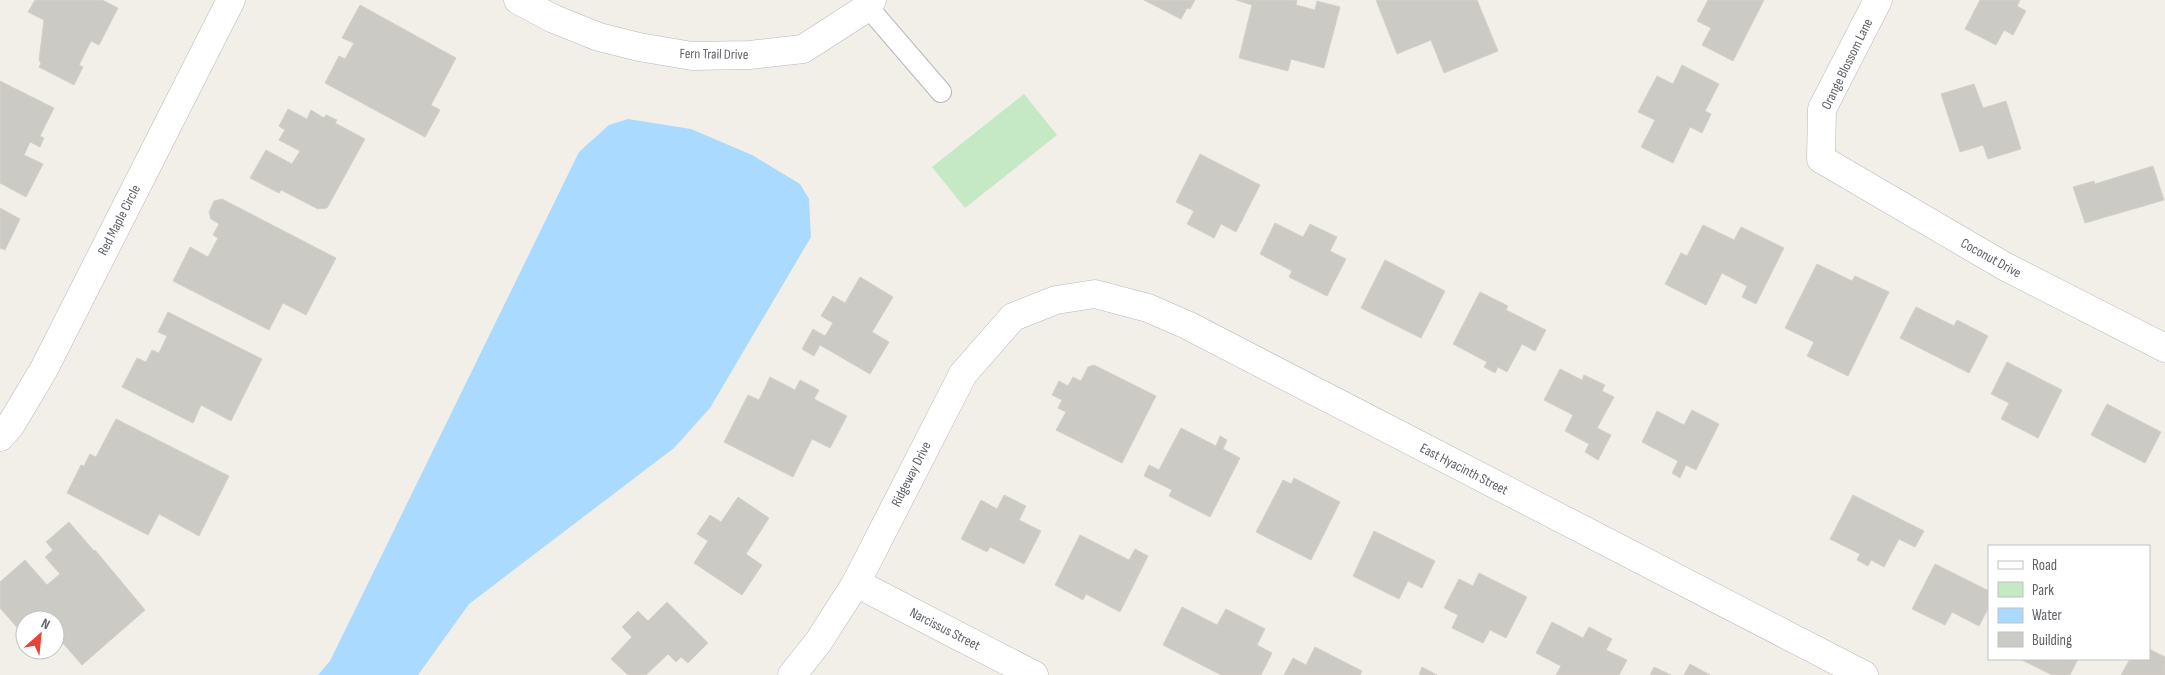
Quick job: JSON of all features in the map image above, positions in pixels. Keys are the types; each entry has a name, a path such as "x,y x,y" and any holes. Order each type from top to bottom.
{"street":[{"name":"Red Maple Circle","path":"0,437 10,426 44,369 231,0"},
{"name":"Fern Trail Drive","path":"518,0 554,19 599,37 639,48 692,56 749,55 803,49 870,4"},
{"name":"Orange Blossom Lane","path":"1821,159 1822,109 1878,0"},
{"name":"Coconut Drive","path":"1821,159 2006,267 2165,348"},
{"name":"East Hyacinth Street","path":"1056,300 1095,294 1148,308 1187,325 1864,675"},
{"name":"Ridgeway Drive","path":"792,675 819,640 856,583 963,374 1013,317 1056,300"},
{"name":"Narcissus Street","path":"856,583 1034,675"}],"lane":[{"path":"870,4 941,92"}],"green space":[{"path":"1024,94 1057,135 965,208 932,167"}],"water":[{"path":"628,119 691,129 752,155 800,184 809,199 811,237 710,408 674,448 469,604 418,675 318,675 330,661 579,152 609,125"}],"building":[{"path":"35,0 102,0 118,8 99,45 91,41 79,65 83,67 74,85 39,67 41,63 39,60 44,20 28,12"},
{"path":"1144,0 1195,0 1190,9 1187,8 1181,19"},
{"path":"1236,0 1297,0 1296,5 1315,10 1317,1 1340,7 1324,68 1291,59 1288,71 1239,58 1252,5"},
{"path":"1376,0 1477,0 1498,51 1444,73 1431,40 1397,54"},
{"path":"1708,0 1764,0 1733,61 1702,45 1711,28 1697,21"},
{"path":"1980,0 2020,0 2017,6 2026,11 2013,35 2004,30 1996,45 1965,29"},
{"path":"360,5 456,58 431,105 440,110 425,137 325,83 339,56 345,59 354,43 342,38"},
{"path":"1682,65 1719,84 1705,111 1711,114 1702,133 1690,127 1673,163 1641,147 1655,120 1638,112 1657,76 1673,84"},
{"path":"0,81 54,108 40,136 44,138 40,147 30,142 24,155 43,164 26,197 0,183"},
{"path":"1974,84 1983,108 2006,101 2021,149 1988,159 1983,145 1960,152 1941,94"},
{"path":"288,109 307,119 311,110 324,118 326,115 337,120 335,123 365,139 327,208 318,209 281,190 279,193 250,178 266,150 292,164 300,151 279,140 285,130 279,126"},
{"path":"1200,154 1260,185 1236,232 1221,224 1214,238 1187,224 1194,211 1176,202"},
{"path":"2153,166 2164,200 2085,223 2073,187 2094,181 2095,184"},
{"path":"222,199 336,258 306,315 283,303 269,330 173,281 190,247 208,257 218,238 213,235 219,224 211,219 209,212 214,201"},
{"path":"0,208 20,219 5,250 0,248"},
{"path":"1275,223 1303,237 1310,224 1337,237 1330,251 1346,259 1327,296 1289,277 1292,271 1260,254"},
{"path":"1703,225 1734,240 1741,227 1784,248 1756,304 1742,297 1747,286 1722,273 1706,305 1665,284 1681,253 1687,256"},
{"path":"1385,260 1445,291 1421,338 1361,308"},
{"path":"1817,264 1852,281 1855,276 1889,292 1848,376 1807,356 1814,342 1785,328"},
{"path":"860,277 893,297 872,332 889,342 870,374 820,345 814,356 802,349 813,329 825,336 833,323 821,316 833,296 845,303"},
{"path":"1480,292 1508,306 1506,310 1546,330 1535,351 1522,344 1507,372 1498,367 1495,373 1484,367 1487,362 1453,344"},
{"path":"1916,307 1954,326 1957,320 1988,336 1969,373 1900,338"},
{"path":"168,312 262,359 231,421 201,405 193,423 122,387 137,358 146,362 152,350 159,353 167,336 158,332"},
{"path":"2007,362 2062,390 2038,438 2001,419 2009,403 1991,394"},
{"path":"1094,365 1156,396 1122,463 1056,430 1066,412 1058,408 1062,400 1052,395 1059,381 1068,386 1073,377 1081,381 1088,367"},
{"path":"1560,369 1582,380 1584,375 1605,385 1602,391 1614,397 1597,428 1611,435 1598,460 1585,452 1589,444 1565,431 1573,415 1544,400"},
{"path":"770,377 795,390 800,380 819,390 814,399 847,416 830,448 812,439 793,477 724,442 748,395 759,400"},
{"path":"2107,404 2161,432 2145,463 2091,435"},
{"path":"1692,410 1719,424 1696,470 1686,465 1680,478 1672,473 1678,461 1642,442 1657,411 1684,425"},
{"path":"116,419 229,476 199,536 159,514 148,535 67,493 81,465 84,466 90,454 96,457"},
{"path":"1181,428 1216,446 1220,436 1227,440 1223,449 1240,458 1210,517 1169,496 1172,490 1144,476 1149,465 1159,470"},
{"path":"1294,478 1340,502 1311,560 1256,532 1283,480 1291,484"},
{"path":"1004,495 1026,506 1019,520 1041,531 1024,564 990,547 987,552 961,539 981,500 997,509"},
{"path":"1853,495 1924,531 1915,547 1899,539 1884,567 1871,560 1868,566 1857,560 1860,554 1830,539"},
{"path":"738,497 769,518 746,554 762,565 742,595 694,563 708,541 697,534 710,515 721,522"},
{"path":"69,522 145,610 82,665 65,645 65,610 15,610 15,625 0,608 0,582 25,560 47,585 60,574 45,557 53,550 46,542"},
{"path":"1374,531 1435,561 1422,588 1408,581 1399,599 1353,576"},
{"path":"1080,535 1129,560 1135,549 1148,556 1120,612 1086,594 1083,600 1055,585"},
{"path":"1935,564 1988,590 1988,609 1979,626 1952,612 1945,625 1912,609"},
{"path":"1479,573 1527,597 1506,638 1490,630 1483,643 1452,628 1458,615 1444,608 1459,579 1473,586"},
{"path":"667,602 708,643 688,663 681,657 676,662 668,654 646,675 628,675 611,659 632,637 622,627 638,611 648,621"},
{"path":"1182,607 1217,625 1226,609 1265,629 1257,645 1272,653 1261,675 1221,675 1163,645"},
{"path":"1552,622 1583,638 1589,627 1612,639 1606,650 1627,660 1619,675 1556,675 1561,666 1536,653"},
{"path":"1315,647 1362,671 1360,675 1284,675 1293,658 1306,665"},
{"path":"2150,650 2165,657 2165,675 2121,675 2129,660 2150,660"},
{"path":"2022,660 2078,660 2070,675 2052,675"},
{"path":"1690,664 1710,675 1684,675"},
{"path":"1422,667 1437,675 1419,675"},
{"path":"1654,667 1671,675 1650,675"}]}
